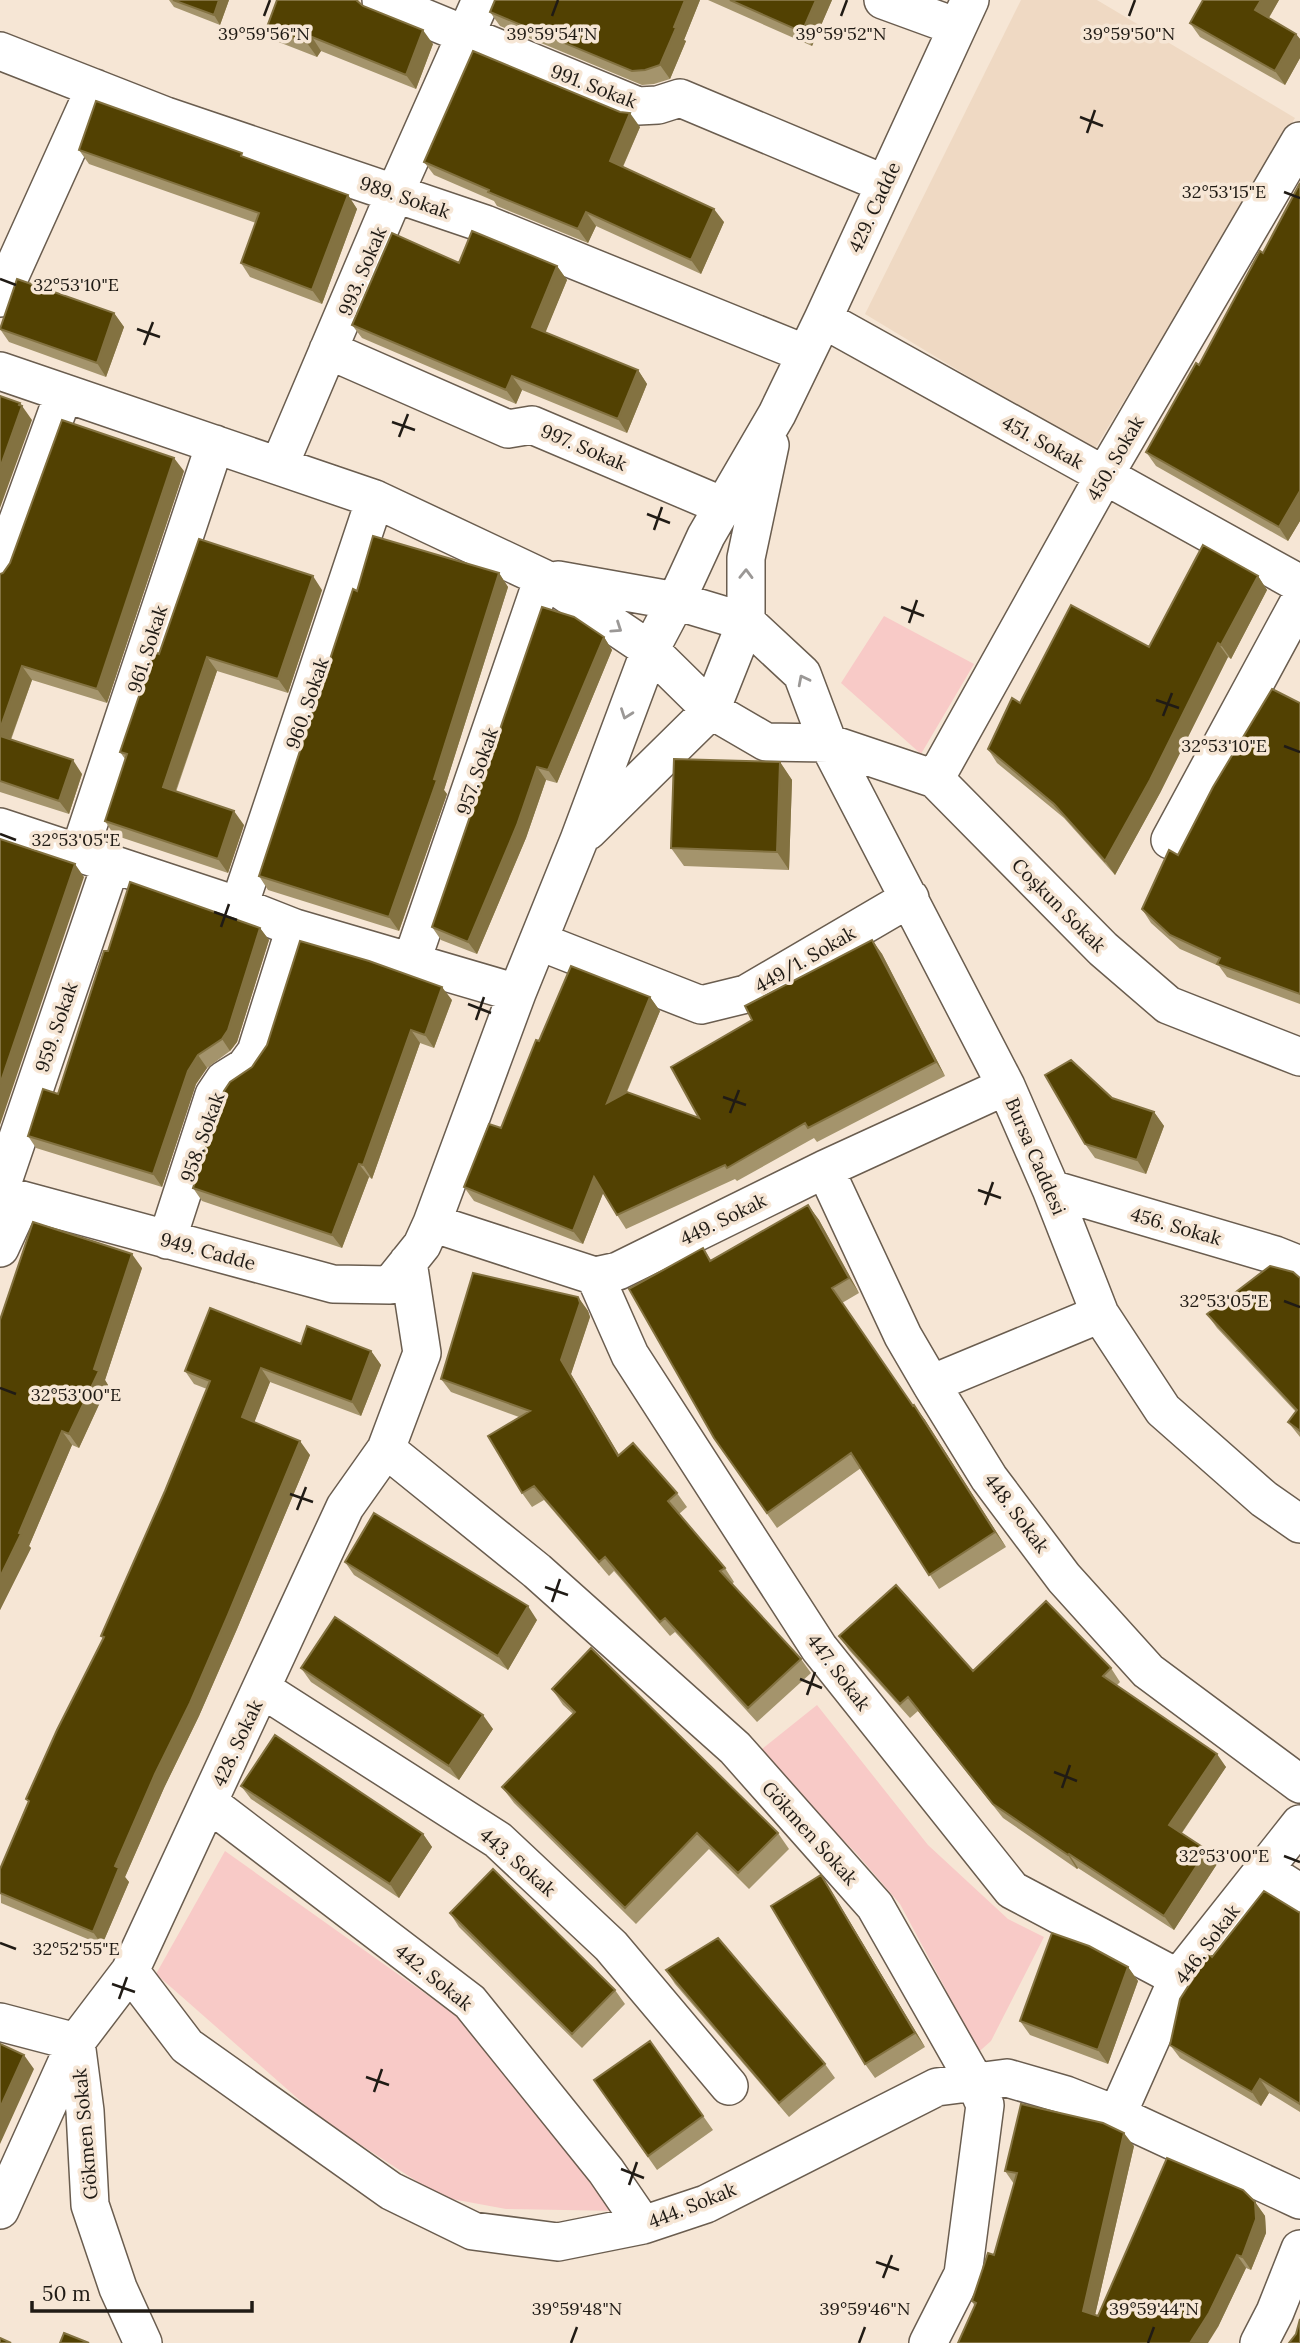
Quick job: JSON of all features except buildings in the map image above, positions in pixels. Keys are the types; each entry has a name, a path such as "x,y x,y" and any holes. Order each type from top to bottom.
{"street":[{"name":"991. Sokak","path":"381,0 638,106 658,105 680,98 885,184"},
{"name":"993. Sokak","path":"279,466 395,193 481,0"},
{"path":"883,0 963,13"},
{"name":"429. Cadde","path":"777,414 963,13"},
{"name":"989. Sokak","path":"0,51 166,116 485,224 806,354"},
{"path":"0,298 95,88"},
{"name":"450. Sokak","path":"935,779 1104,476 1300,141"},
{"name":"451. Sokak","path":"823,319 1300,584"},
{"name":"997. Sokak","path":"328,350 508,429 532,425 723,506"},
{"path":"0,371 375,499 543,578 676,601 746,622"},
{"path":"0,570 65,393"},
{"path":"408,1262 422,1245 432,1223 517,993 579,840 650,650 706,536 777,414"},
{"path":"579,840 711,710 746,622 746,558 777,414"},
{"name":"961. Sokak","path":"95,859 215,444"},
{"name":"960. Sokak","path":"239,906 375,499"},
{"name":"Coşkun Sokak","path":"543,578 650,650 711,710 766,742 828,743 935,779 1102,949 1168,1005 1300,1056"},
{"name":"957. Sokak","path":"411,963 543,578"},
{"path":"1170,839 1300,600"},
{"name":"Bursa Caddesi","path":"746,622 802,674 828,743 1006,1086 1051,1189 1100,1314 1163,1410 1264,1499 1300,1524"},
{"path":"0,827 239,906 295,928 517,993"},
{"name":"959. Sokak","path":"0,1248 7,1196 95,859"},
{"name":"449/1. Sokak","path":"538,941 701,1005 746,994 910,898"},
{"name":"958. Sokak","path":"167,1240 214,1094 225,1080 245,1067 256,1052 295,928"},
{"name":"449. Sokak","path":"595,1276 618,1271 825,1169 1006,1086"},
{"name":"448. Sokak","path":"825,1169 903,1336 931,1384 989,1478 1064,1577 1148,1671 1300,1784"},
{"name":"456. Sokak","path":"1051,1189 1275,1255 1300,1265"},
{"name":"949. Cadde","path":"7,1196 333,1284 390,1284 408,1262"},
{"path":"432,1223 595,1276"},
{"name":"428. Sokak","path":"0,2210 76,2042 130,1971 345,1507 386,1449 422,1353 408,1262"},
{"name":"447. Sokak","path":"595,1276 630,1355 818,1648 1012,1890 1178,1978"},
{"path":"931,1384 1100,1314"},
{"name":"Gökmen Sokak","path":"386,1449 537,1571 735,1748 875,1906 975,2082 985,2105 963,2274 928,2343"},
{"name":"443. Sokak","path":"262,1689 498,1840 611,1946 729,2086"},
{"name":"442. Sokak","path":"209,1803 470,2002 606,2171 643,2225"},
{"name":"446. Sokak","path":"1116,2115 1178,1978 1300,1824"},
{"path":"1264,1870 1300,1893"},
{"name":"444. Sokak","path":"130,1971 187,2046 391,2191 473,2231 558,2242 643,2225 706,2204 937,2087 1007,2078 1066,2095 1116,2115 1300,2200"},
{"path":"0,2022 76,2042"},
{"name":"Gökmen Sokak","path":"76,2042 85,2111 90,2204 118,2288 143,2343"},
{"path":"1259,2343 1275,2312 1300,2249"}],"shaded area":[{"path":"1021,0 1097,0 1295,118 1093,452 865,314"},
{"path":"884,616 974,664 921,754 841,683"},
{"path":"817,1705 928,1845 1008,1919 1044,1937 991,2041 973,2057 945,1988 900,1904 856,1853 757,1753"},
{"path":"225,1851 475,2029 620,2211 506,2209 441,2197 321,2119 156,1974"}]}
